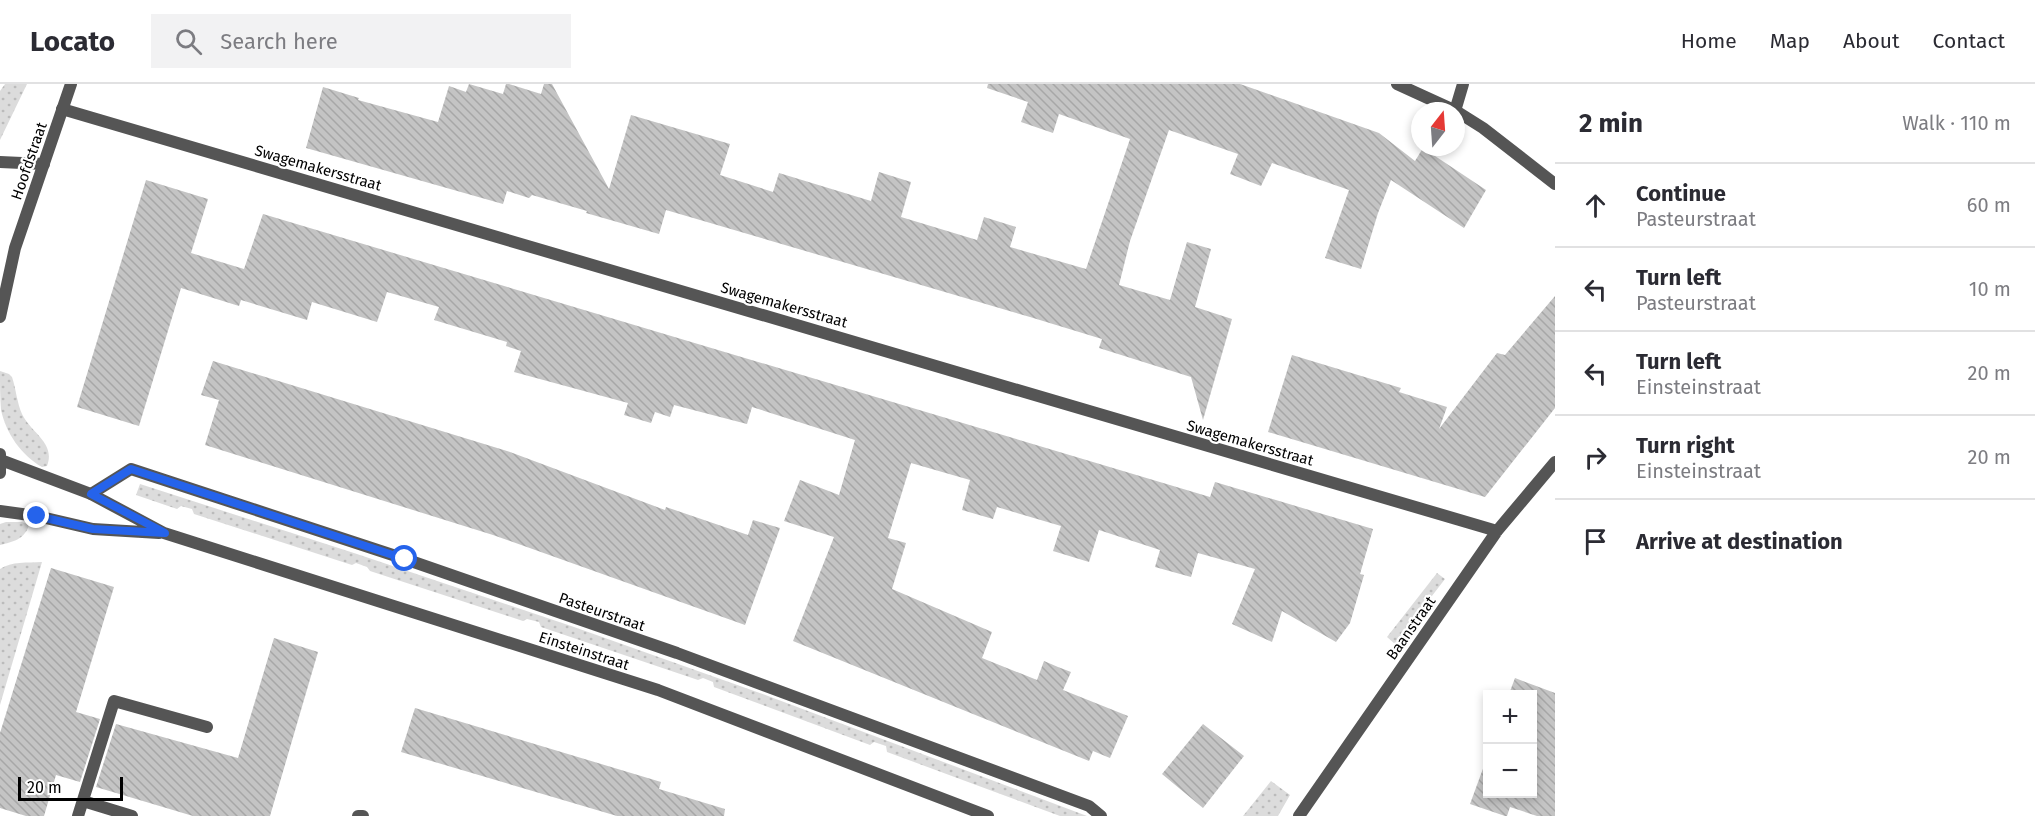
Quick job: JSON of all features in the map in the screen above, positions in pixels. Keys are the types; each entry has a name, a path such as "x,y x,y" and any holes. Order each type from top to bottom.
{"street":[{"name":"Hoofdstraat","path":"0,317 15,248 71,84"},
{"path":"1397,84 1436,102"},
{"path":"1458,102 1463,84"},
{"name":"Swagemakersstraat","path":"62,109 1497,531"},
{"path":"1465,117 1555,184"},
{"path":"0,162 44,164"},
{"name":"Hoofdstraat","path":"0,275 15,248"},
{"path":"0,473 1,457"},
{"name":"Einsteinstraat","path":"1,457 91,494 165,533 658,690 988,816"},
{"name":"Baanstraat","path":"1299,816 1497,531 1555,462"},
{"name":"Pasteurstraat","path":"91,494 131,469 405,559 676,653 1089,806 1101,816"},
{"name":"Einsteinstraat","path":"0,511 37,516 93,529 165,533"},
{"path":"78,816 114,701 207,727"},
{"path":"82,801 132,816"},
{"path":"358,816 363,816"}],"shaded area":[{"path":"5,84 27,84 0,140 0,91"},
{"path":"0,371 12,377 22,414 48,451 47,466 42,467 21,450 3,419"},
{"path":"140,484 574,627 768,696 1087,816 1060,816 887,752 886,746 874,742 870,745 714,687 713,682 703,678 698,680 541,627 539,622 527,619 523,621 370,571 367,567 356,563 352,565 194,514 192,509 181,506 177,509 136,495"},
{"path":"22,522 29,525 21,537 0,545 0,524"},
{"path":"42,562 0,705 0,569 15,564"},
{"path":"1437,573 1445,579 1395,644 1387,637"},
{"path":"1271,781 1290,795 1278,816 1243,816"}],"building":[{"path":"469,84 503,94 506,84 509,84 541,94 544,84 552,84 609,189 631,115 730,144 720,175 773,192 779,173 871,201 879,172 911,182 901,217 977,240 984,217 1016,227 1010,247 1086,269 1130,139 1059,114 1053,133 1021,122 1028,102 987,88 988,84 1240,84 1379,133 1415,161 1418,156 1435,156 1486,190 1464,228 1391,180 1361,269 1325,258 1349,190 1272,163 1261,186 1230,174 1238,154 1169,130 1130,241 1119,285 1170,300 1187,242 1211,249 1195,307 1232,319 1203,420 1191,377 1099,348 1102,339 1030,317 666,210 659,234 532,195 529,198 507,191 503,204 306,148 323,87 359,98 358,100 438,122 449,86 466,92"},
{"path":"146,180 208,199 191,253 244,269 263,214 1210,497 1215,482 1373,529 1360,574 1364,575 1350,623 1336,642 1282,611 1272,642 1232,624 1255,569 1198,553 1191,577 1155,567 1160,550 1099,530 1089,562 1053,551 1061,526 997,507 993,519 962,510 970,480 911,463 888,538 906,543 892,589 992,632 982,658 1037,680 1044,661 1071,672 1063,690 1128,716 1110,758 1093,751 1089,761 793,641 834,537 784,521 800,480 839,495 855,440 752,407 747,424 674,405 670,417 655,412 651,423 624,415 628,403 514,372 521,351 506,346 507,342 434,320 439,307 387,292 377,322 312,302 307,320 241,300 239,306 181,288 139,426 77,407"},
{"path":"1555,296 1555,408 1485,497 1268,432 1292,355 1401,388 1399,392 1447,407 1439,429 1497,353 1505,355"},
{"path":"213,361 507,451 665,510 666,507 748,535 753,520 780,528 745,625 493,535 205,445 219,400 201,395"},
{"path":"51,568 114,587 76,712 100,719 80,782 56,775 44,816 26,816 0,808 0,733"},
{"path":"274,638 318,652 270,816 193,816 96,787 116,724 238,758"},
{"path":"1515,678 1555,693 1555,816 1537,816 1510,807 1505,816 1470,804 1483,769 1483,798 1537,798 1537,690 1510,690"},
{"path":"415,708 661,782 659,789 725,809 724,816 617,816 401,752"},
{"path":"1203,724 1244,756 1203,808 1162,774"}],"route":[{"path":"37,516 93,529 165,533 91,494 131,469 405,559"}]}
